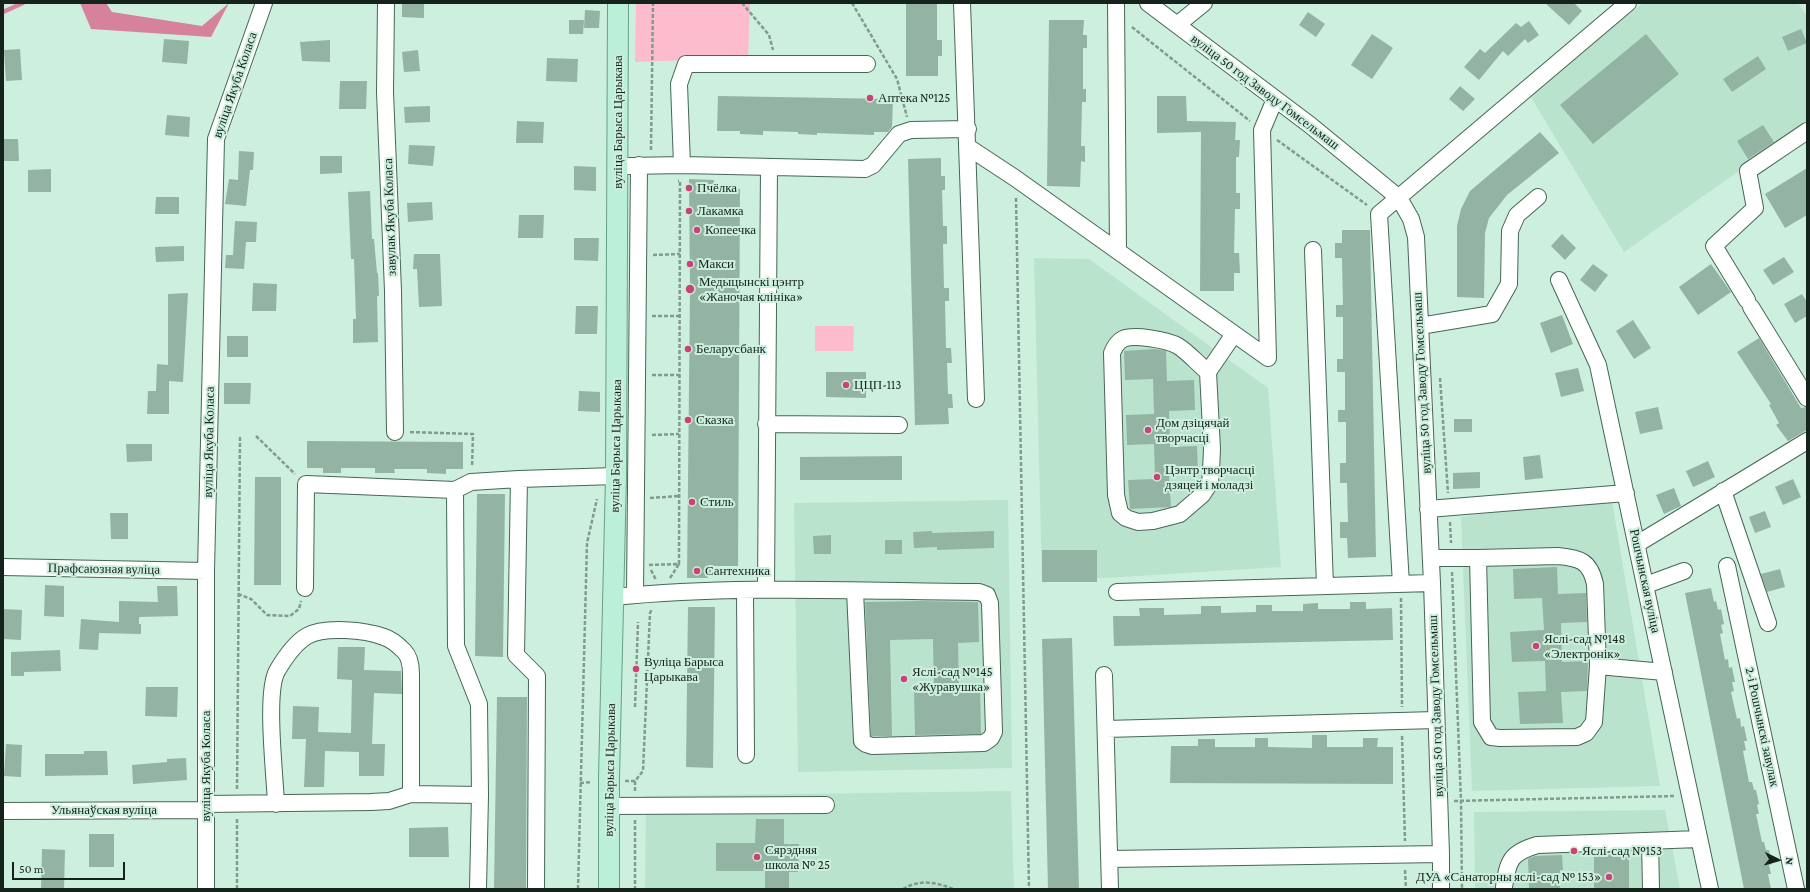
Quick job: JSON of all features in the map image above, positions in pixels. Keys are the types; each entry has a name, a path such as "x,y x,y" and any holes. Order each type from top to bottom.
{"main road":[{"name":"вуліца Барыса Царыкава","path":"609,889 609,806 614,597 609,476 618,166 618,3"}],"street":[{"name":"вуліца Якуба Коласа","path":"206,889 206,571 216,139 264,3"},
{"name":"завулак Якуба Коласа","path":"386,3 385,92 393,291 395,432"},
{"path":"962,3 968,129 976,399"},
{"name":"вуліца 50 год Заводу Гомсельмаш","path":"1148,3 1310,125 1399,198 1411,219 1416,237 1431,558 1441,889"},
{"path":"1177,25 1204,3"},
{"path":"1401,584 1379,214 1628,3"},
{"path":"1116,9 1118,251"},
{"path":"682,165 679,84 686,64 867,64"},
{"path":"968,147 1015,178 1268,358 1262,130 1275,99"},
{"path":"618,166 682,165 865,169 873,165 899,134 911,130 968,129"},
{"path":"1807,131 1748,171 1755,208 1714,246 1807,398"},
{"path":"635,595 645,165"},
{"path":"766,589 769,167"},
{"path":"1420,326 1492,314 1509,284 1510,231 1517,215 1538,197"},
{"path":"1313,250 1325,586"},
{"name":"Рошчынская вуліца","path":"1559,280 1598,365 1710,889"},
{"path":"1208,372 1178,346 1168,342 1134,337 1123,339 1115,346 1112,353 1116,495 1120,513 1126,518 1138,522 1153,521 1180,514 1202,495 1210,484 1212,449 1208,372 1234,334"},
{"path":"766,424 899,425"},
{"path":"1637,544 1723,490 1807,441"},
{"path":"305,588 306,484 455,490 471,482 609,476"},
{"path":"519,479 516,655 537,676 536,889"},
{"path":"455,490 456,646 479,704 480,795 478,889"},
{"path":"1723,490 1768,623"},
{"path":"1428,509 1449,506 1626,493"},
{"path":"1431,558 1558,556 1579,560 1586,564 1592,572 1595,584 1598,666 1596,712 1594,722 1586,733 1578,737 1491,737 1482,722 1478,558"},
{"name":"2-і Рошчынскі завулак","path":"1727,566 1796,889"},
{"name":"Прафсаюзная вуліца","path":"3,567 206,571"},
{"path":"1646,585 1684,571"},
{"path":"1116,592 1432,583"},
{"path":"614,597 661,592 766,589 979,592 987,595 990,603 994,724 994,732 991,738 984,743 872,746 862,741 855,591"},
{"path":"745,590 746,755"},
{"path":"276,804 271,704 272,685 277,672 297,644 307,636 340,630 372,632 386,638 405,652 410,660 412,674 411,794"},
{"path":"1598,666 1664,672"},
{"path":"1104,675 1110,889"},
{"path":"1106,729 1436,720"},
{"name":"Ульянаўская вуліца","path":"3,811 206,807 237,804 389,800 411,794 480,795"},
{"path":"609,806 826,806"},
{"path":"1504,887 1507,870 1512,859 1521,850 1537,845 1699,839"},
{"path":"1650,841 1651,889"},
{"path":"1109,859 1441,854"}],"path":[{"path":"645,165 653,3"},
{"path":"742,3 770,35 776,65"},
{"path":"852,3 897,79 911,130"},
{"path":"1116,9 1262,130 1379,214"},
{"path":"1015,178 1029,889"},
{"path":"649,565 679,564 680,181 673,181"},
{"path":"651,262 651,255 680,254"},
{"path":"650,323 651,316 680,316"},
{"path":"650,368 650,382"},
{"path":"1439,372 1449,506 1461,801 1462,889"},
{"path":"650,375 680,375"},
{"path":"395,432 474,434 471,482"},
{"path":"650,435 679,434"},
{"path":"236,889 240,436"},
{"path":"256,436 306,484"},
{"path":"578,889 587,543 609,476"},
{"path":"650,490 650,505"},
{"path":"650,498 679,496"},
{"path":"635,889 635,781 643,771 650,613 661,592 649,565 649,558"},
{"path":"238,594 251,599 267,615 290,616 299,609 305,588"},
{"path":"635,707 638,622"},
{"path":"1439,802 1691,795"},
{"path":"903,889 917,883 929,882 942,884 953,889"}],"shaded area":[{"path":"80,3 106,3 112,12 202,26 229,3 211,37 91,29"},
{"path":"636,3 750,3 748,58 635,62"},
{"path":"1643,3 1798,3 1807,16 1807,123 1624,252 1529,94"},
{"name":"Цэнтр творчасці дзяцей і моладзі","path":"1034,258 1089,259 1268,388 1281,567 1042,582"},
{"path":"815,326 854,326 853,351 815,351"},
{"path":"1611,495 1660,786 1472,791 1461,517"},
{"name":"Яслі-сад №145 «Журавушка»","path":"1008,500 1012,768 798,772 794,503"},
{"path":"1011,791 1014,889 645,889 646,796"},
{"name":"Яслі-сад №153","path":"1665,810 1680,889 1475,889 1474,812"}],"building":[{"path":"402,3 424,3 424,18 402,17"},
{"path":"906,3 937,3 937,40 942,40 942,56 938,56 938,76 906,76"},
{"path":"1545,3 1574,3 1582,11 1569,25"},
{"path":"585,10 600,11 599,28 584,28"},
{"path":"1308,12 1325,24 1316,37 1299,25"},
{"path":"569,20 584,20 583,34 569,34"},
{"path":"1049,20 1084,20 1083,35 1087,35 1087,48 1083,48 1083,89 1086,89 1086,102 1082,102 1081,146 1085,146 1085,162 1081,161 1080,187 1047,186"},
{"path":"1529,21 1539,35 1528,43 1525,39 1508,56 1503,51 1479,80 1464,67 1480,49 1485,53 1516,23 1521,27"},
{"path":"1801,29 1807,43 1788,51 1782,37"},
{"path":"1372,34 1393,48 1372,79 1351,65"},
{"path":"1646,34 1679,74 1593,144 1560,105"},
{"path":"164,39 189,41 187,64 162,62"},
{"path":"330,40 330,62 302,61 300,42"},
{"path":"20,49 22,80 6,81 4,50"},
{"path":"418,50 420,71 404,72 402,52"},
{"path":"1758,56 1766,69 1732,92 1723,79"},
{"path":"547,58 578,59 577,82 546,81"},
{"path":"340,81 367,81 366,109 339,109"},
{"path":"1460,86 1475,99 1463,111 1449,99"},
{"path":"718,96 893,99 892,127 888,132 874,132 874,135 817,133 817,135 798,134 798,132 763,131 763,135 740,134 740,131 717,131"},
{"path":"1157,96 1186,96 1187,121 1236,122 1235,140 1240,140 1239,157 1236,157 1236,193 1240,193 1240,209 1235,209 1234,253 1239,253 1240,273 1234,273 1234,291 1200,291 1201,132 1157,133"},
{"path":"430,106 430,122 405,123 404,107"},
{"path":"167,115 190,117 189,137 165,135"},
{"path":"517,121 544,122 543,143 516,143"},
{"path":"1763,125 1774,142 1748,159 1737,141"},
{"path":"1540,132 1559,153 1507,195 1489,218 1485,233 1484,298 1457,297 1457,226 1461,209 1470,191"},
{"path":"3,139 18,139 19,161 3,161"},
{"path":"409,145 435,146 433,166 408,164"},
{"path":"239,151 254,152 253,170 250,170 246,206 225,204 229,179 238,180"},
{"path":"320,156 342,156 342,173 320,174"},
{"path":"941,158 941,176 945,176 945,190 942,190 943,226 947,226 947,244 943,244 944,288 949,288 949,301 945,301 946,348 951,348 952,363 947,363 948,394 952,394 953,408 948,408 949,424 915,425 908,159"},
{"path":"574,166 596,167 596,191 574,190"},
{"path":"1807,168 1807,215 1785,228 1765,194"},
{"path":"51,169 51,192 28,192 28,170"},
{"path":"689,179 714,180 714,189 740,189 738,566 711,566 711,574 708,574 708,578 687,578 690,289"},
{"path":"370,191 372,239 374,239 378,273 378,342 353,343 353,319 356,319 354,259 351,259 348,192"},
{"path":"156,197 179,197 179,214 155,214"},
{"path":"432,202 433,220 408,222 407,203"},
{"path":"519,215 544,215 543,238 518,238"},
{"path":"235,221 257,222 256,242 246,242 244,269 225,268 226,255 233,255"},
{"path":"1342,230 1370,230 1376,557 1348,558 1347,538 1340,538 1340,522 1348,522 1347,483 1340,483 1340,463 1346,463 1346,422 1338,422 1338,410 1345,410 1345,372 1337,372 1337,359 1343,359 1343,317 1336,317 1336,305 1343,305 1342,258 1335,258 1335,243 1342,243"},
{"path":"1562,234 1576,248 1565,260 1551,246"},
{"path":"574,238 599,238 598,261 574,260"},
{"path":"184,246 184,261 156,262 155,247"},
{"path":"414,254 440,254 442,306 419,307 417,269 413,269"},
{"path":"1784,257 1794,272 1773,285 1763,270"},
{"path":"1593,264 1608,275 1595,292 1580,280"},
{"path":"1711,264 1731,292 1698,315 1679,287"},
{"path":"253,283 277,284 276,311 252,311"},
{"path":"188,293 183,382 169,381 169,414 147,414 148,391 156,391 157,364 168,365 168,294"},
{"path":"1802,294 1807,302 1807,316 1795,323 1784,304"},
{"path":"576,306 598,306 597,334 575,334"},
{"path":"1562,315 1573,344 1551,353 1540,323"},
{"path":"1633,320 1651,348 1634,359 1616,331"},
{"path":"227,336 248,336 248,357 227,357"},
{"path":"1759,338 1801,408 1807,407 1807,430 1788,441 1776,425 1779,423 1769,405 1771,404 1737,352"},
{"name":"Дом дзіцячай творчасці","path":"1155,349 1166,351 1167,381 1194,380 1195,410 1169,411 1170,447 1197,446 1198,474 1169,475 1171,507 1130,509 1128,480 1155,479 1154,444 1127,445 1126,415 1154,414 1153,379 1125,380 1124,351"},
{"path":"1578,368 1584,391 1561,397 1555,373"},
{"name":"ЦЦП-113","path":"826,372 866,372 866,398 826,397"},
{"path":"224,383 251,383 250,404 224,404"},
{"path":"579,391 600,392 600,412 578,411"},
{"path":"1658,407 1663,429 1640,434 1635,412"},
{"path":"1454,419 1472,419 1472,432 1454,432"},
{"path":"307,441 463,442 463,469 446,469 446,474 427,473 427,469 394,469 395,473 375,473 375,468 341,468 341,473 323,473 323,468 307,468"},
{"path":"126,444 152,444 152,461 127,462"},
{"path":"1540,455 1543,478 1525,480 1523,457"},
{"path":"902,456 902,480 800,480 800,457"},
{"path":"1708,461 1715,477 1693,487 1686,471"},
{"path":"1480,472 1480,488 1453,489 1453,473"},
{"path":"255,477 281,477 281,585 254,585"},
{"path":"1793,479 1801,497 1783,505 1775,487"},
{"path":"1674,488 1681,506 1664,514 1656,495"},
{"path":"477,494 505,494 503,657 475,656"},
{"path":"1765,511 1771,527 1755,533 1749,517"},
{"path":"110,513 128,513 128,539 111,539"},
{"path":"932,531 932,533 994,531 994,548 937,550 937,547 914,548 913,532"},
{"path":"831,535 831,554 814,554 813,536"},
{"path":"885,540 902,540 902,554 885,554"},
{"path":"1042,550 1097,550 1097,582 1042,582"},
{"name":"Яслі-сад №148 «Электронік»","path":"1557,567 1558,594 1586,593 1587,622 1561,623 1562,662 1588,661 1587,691 1561,692 1563,723 1520,724 1518,692 1546,691 1545,661 1512,662 1510,632 1544,630 1542,598 1514,599 1513,569"},
{"path":"1780,569 1785,587 1767,592 1761,574"},
{"path":"45,585 64,586 64,617 44,616"},
{"path":"157,586 177,586 178,616 139,617 141,634 99,633 98,650 79,649 81,619 119,622 119,601 158,602"},
{"path":"1711,588 1714,602 1716,601 1718,610 1721,609 1724,624 1721,625 1723,633 1720,634 1725,660 1728,659 1729,668 1732,667 1735,682 1732,682 1734,691 1731,692 1737,719 1740,718 1741,727 1744,726 1747,741 1744,741 1746,750 1743,751 1749,782 1752,782 1754,790 1756,790 1759,804 1757,805 1759,814 1756,814 1762,842 1764,842 1766,850 1769,850 1772,864 1769,865 1771,874 1768,874 1771,889 1744,889 1685,593"},
{"path":"865,602 978,602 979,642 958,643 959,688 980,687 981,734 915,735 914,692 934,692 933,639 890,640 892,736 871,736"},
{"path":"1350,602 1366,602 1366,609 1392,608 1393,640 1114,646 1113,616 1140,616 1139,608 1164,608 1164,615 1201,614 1201,606 1221,606 1221,613 1256,612 1256,605 1272,605 1272,611 1303,611 1303,604 1318,603 1318,609 1350,609"},
{"path":"688,607 715,607 713,768 686,767"},
{"path":"3,609 22,610 21,640 3,639"},
{"path":"1072,638 1079,889 1048,889 1042,639"},
{"path":"338,647 365,647 364,670 401,671 402,694 374,693 372,744 385,744 384,776 359,776 359,752 325,751 324,787 304,787 306,739 292,739 293,706 319,707 318,732 351,733 352,680 337,679"},
{"path":"60,650 61,671 24,672 24,676 11,676 11,652"},
{"path":"146,687 178,687 177,717 145,716"},
{"path":"497,697 527,697 526,889 494,889"},
{"path":"1312,735 1327,735 1327,747 1363,747 1363,738 1378,738 1377,747 1393,747 1393,784 1170,783 1171,746 1198,746 1198,739 1215,739 1215,747 1255,747 1255,738 1268,738 1268,747 1312,748"},
{"path":"6,744 22,745 21,777 4,776"},
{"path":"84,751 107,751 108,775 45,776 45,754 84,754"},
{"path":"186,758 187,780 133,784 132,765 167,762 167,759"},
{"name":"Сярэдняя школа № 25","path":"756,819 784,819 784,844 799,844 798,872 789,872 789,889 765,889 765,871 716,871 716,843 755,843"},
{"path":"448,827 449,857 409,857 409,828"},
{"path":"89,834 114,834 114,867 89,867"},
{"path":"42,849 65,850 64,889 41,889"},
{"name":"ДУА «Санаторны яслі-сад № 153»","path":"1606,853 1629,853 1629,889 1594,889 1594,856 1606,856"},
{"name":"ДУА «Санаторны яслі-сад № 153»","path":"1562,855 1563,870 1560,870 1560,889 1529,889 1528,859 1535,856"}],"waterway":[{"path":"3,12 23,3"}],"place":[{"name":"Аптека №125","path":"870,98"},
{"name":"Пчёлка","path":"689,188"},
{"name":"Лакамка","path":"689,211"},
{"name":"Копеечка","path":"697,230"},
{"name":"Макси","path":"690,264"},
{"name":"Медыцынскі цэнтр «Жаночая клініка»","path":"690,289"},
{"name":"Беларусбанк","path":"688,349"},
{"name":"ЦЦП-113","path":"846,385"},
{"name":"Сказка","path":"688,420"},
{"name":"Дом дзіцячай творчасці","path":"1148,430"},
{"name":"Цэнтр творчасці дзяцей і моладзі","path":"1157,477"},
{"name":"Стиль","path":"692,502"},
{"name":"Сантехника","path":"697,571"},
{"name":"Яслі-сад №148 «Электронік»","path":"1536,646"},
{"name":"Вуліца Барыса Царыкава","path":"636,669"},
{"name":"Яслі-сад №145 «Журавушка»","path":"904,679"},
{"name":"Яслі-сад №153","path":"1574,851"},
{"name":"Сярэдняя школа № 25","path":"757,857"},
{"name":"ДУА «Санаторны яслі-сад № 153»","path":"1609,877"}]}
